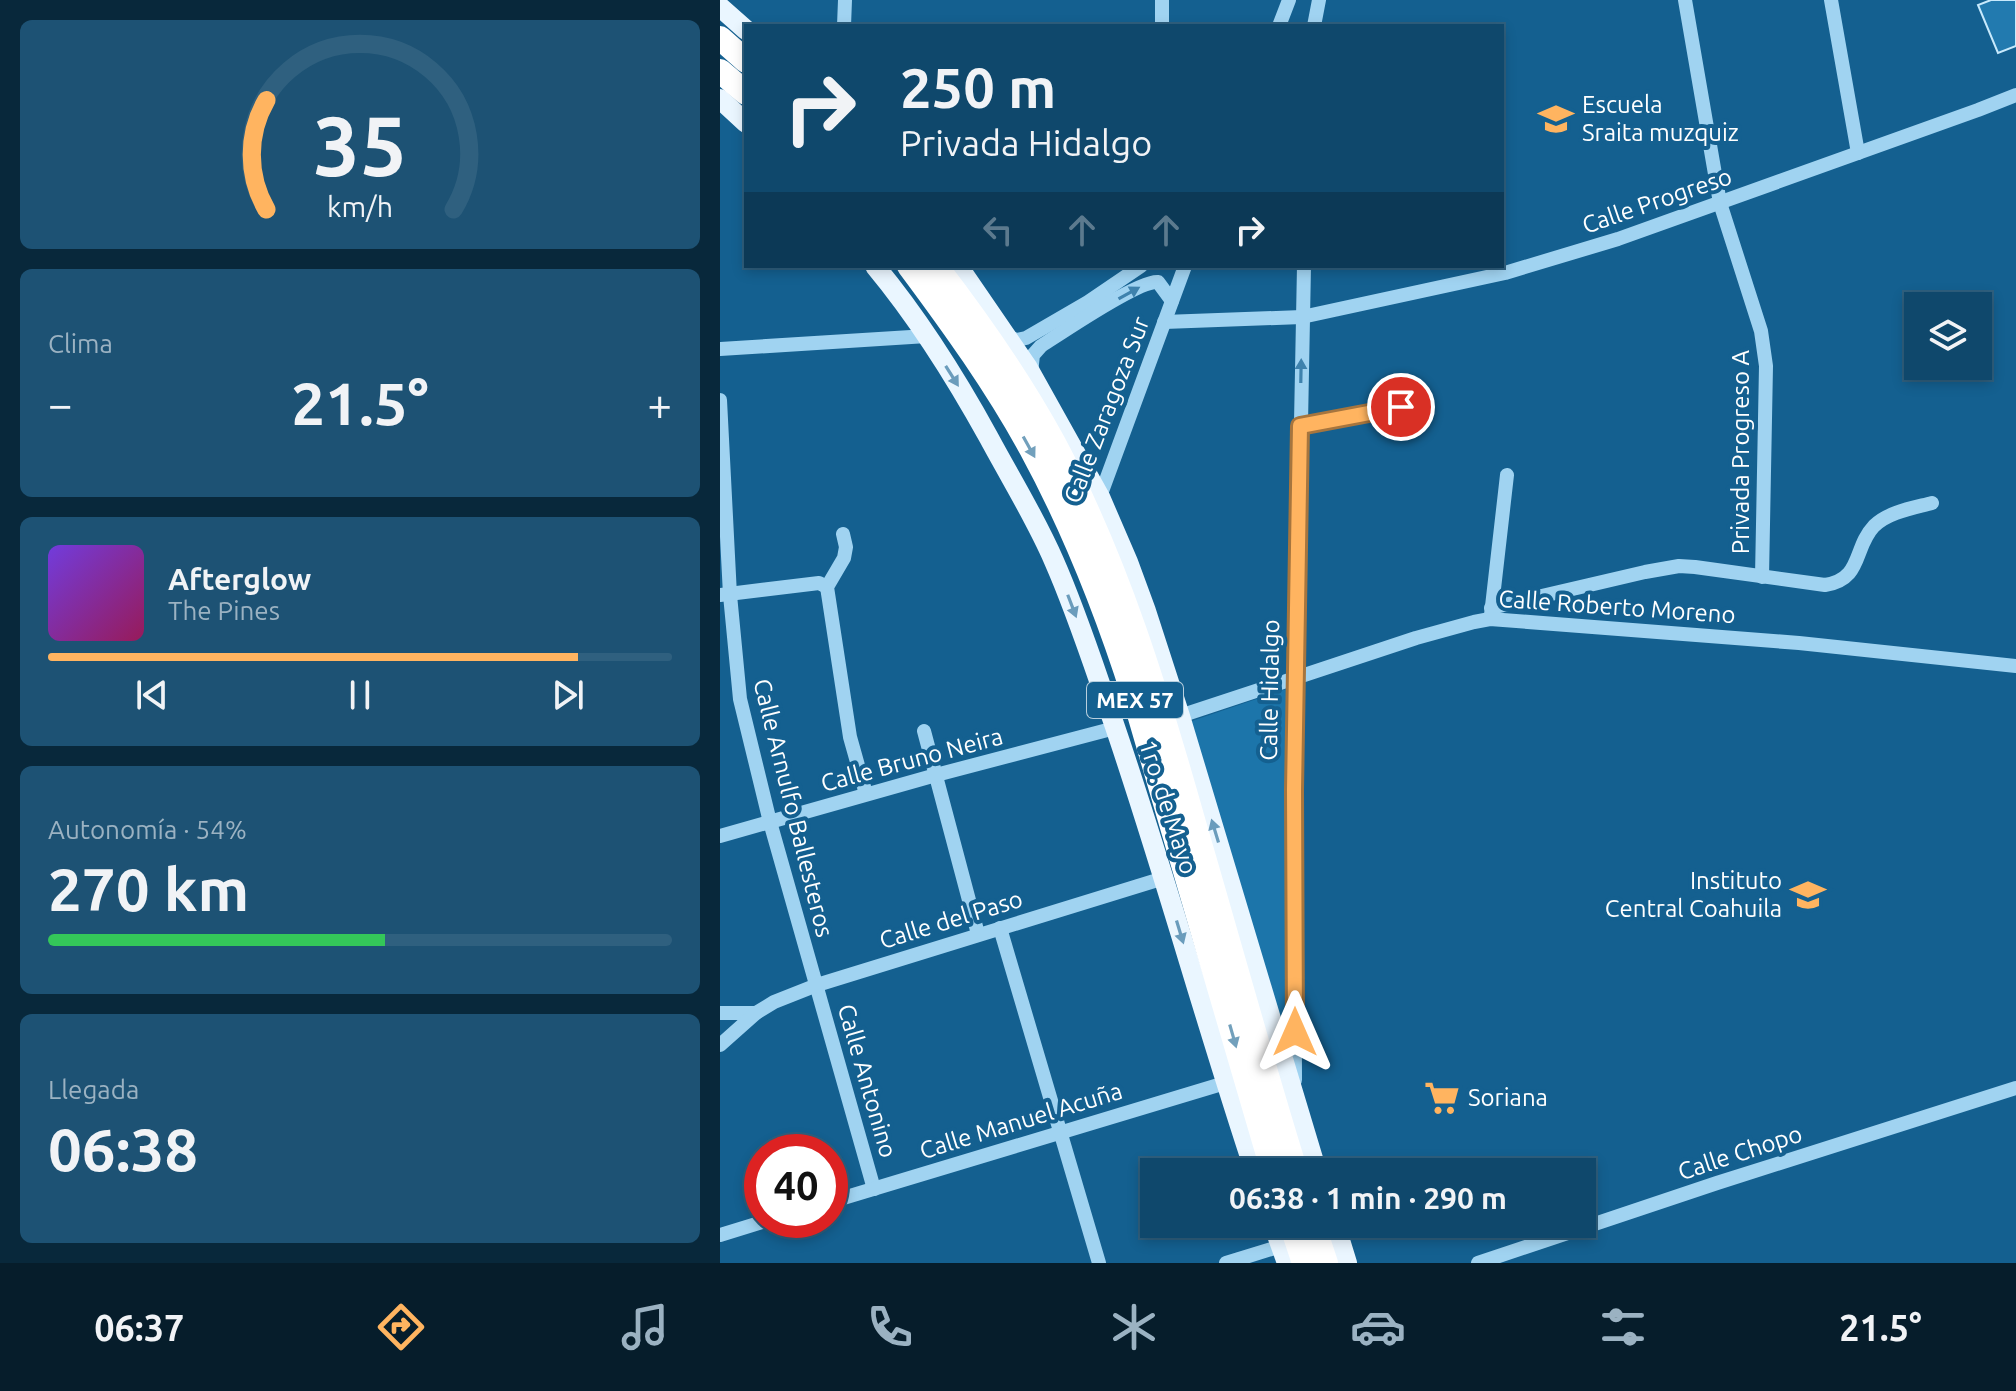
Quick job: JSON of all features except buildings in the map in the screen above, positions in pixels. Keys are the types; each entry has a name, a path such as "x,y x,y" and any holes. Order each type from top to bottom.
{"highway":[{"path":"720,38 744,59"},
{"path":"720,71 744,91"},
{"name":"MEX 57","path":"910,268 985,373 1031,449 1092,579 1134,697 1269,1158"},
{"name":"MEX 57","path":"937,268 995,346 1054,443 1120,587 1167,729 1292,1158"},
{"path":"1318,1238 1326,1263"},
{"path":"1286,1244 1304,1263"}],"main road":[{"path":"720,7 744,28"},
{"path":"720,99 744,121"},
{"name":"1ro. de Mayo","path":"876,268 927,336 970,405 1039,528 1054,561 1115,728 1250,1158"},
{"path":"959,268 1031,374 1100,497 1128,562 1180,716 1295,1093"},
{"path":"1013,482 1029,487 1056,481 1072,462 1073,450"},
{"name":"Calle Hidalgo","path":"1295,1093 1313,1158"},
{"path":"1339,1238 1347,1263"}],"street":[{"path":"844,24 845,0"},
{"path":"1162,0 1162,24"},
{"path":"1280,24 1289,0"},
{"path":"1314,24 1319,0"},
{"name":"Privada Progreso A","path":"1685,0 1720,203 1765,349 1762,577"},
{"path":"1831,0 1858,153"},
{"name":"Calle Progreso","path":"1164,322 1302,317 1505,273 1618,239 2016,95"},
{"path":"1006,336 1017,340 1026,338 1138,268"},
{"name":"Calle Zaragoza Sur","path":"1054,561 1087,524 1100,497 1184,268"},
{"name":"Calle Hidalgo","path":"1295,1093 1296,677 1304,268"},
{"path":"1031,374 1033,355 1041,346 1130,291 1146,283 1158,282 1172,301"},
{"path":"720,349 927,336"},
{"name":"Calle Arnulfo Ballesteros","path":"720,400 725,595 740,699 770,822 817,985"},
{"path":"1300,426 1426,402"},
{"path":"1507,475 1491,613 1664,568 1695,567 1835,584 1852,571 1875,525 1894,514 1932,503"},
{"path":"843,534 846,547 844,558 827,587 850,737 866,794"},
{"path":"725,595 819,583 827,587"},
{"name":"Calle Roberto Moreno","path":"1180,716 1416,638 1474,622 1491,613 2016,666"},
{"name":"Calle Bruno Neira","path":"720,836 1115,728"},
{"path":"924,731 978,934"},
{"name":"Calle del Paso","path":"720,1045 756,1013 774,1002 817,985 1164,878"},
{"path":"1000,928 1099,1263"},
{"name":"Calle Antonino","path":"817,985 874,1189"},
{"path":"720,1013 756,1013"},
{"name":"Calle Manuel Acuña","path":"848,1197 1225,1083"},
{"name":"Calle Chopo","path":"1478,1263 2016,1088"},
{"path":"720,1235 744,1228"},
{"path":"1226,1263 1286,1244"}],"shaded area":[{"path":"1286,689 1288,1047 1189,722"}],"place":[{"name":"Escuela Sraita muzquiz","path":"1556,119"},
{"name":"Instituto Central Coahuila","path":"1808,895"},
{"name":"Soriana","path":"1442,1098"}],"route":[{"path":"1295,1032 1294,790 1300,426 1401,407"}]}
